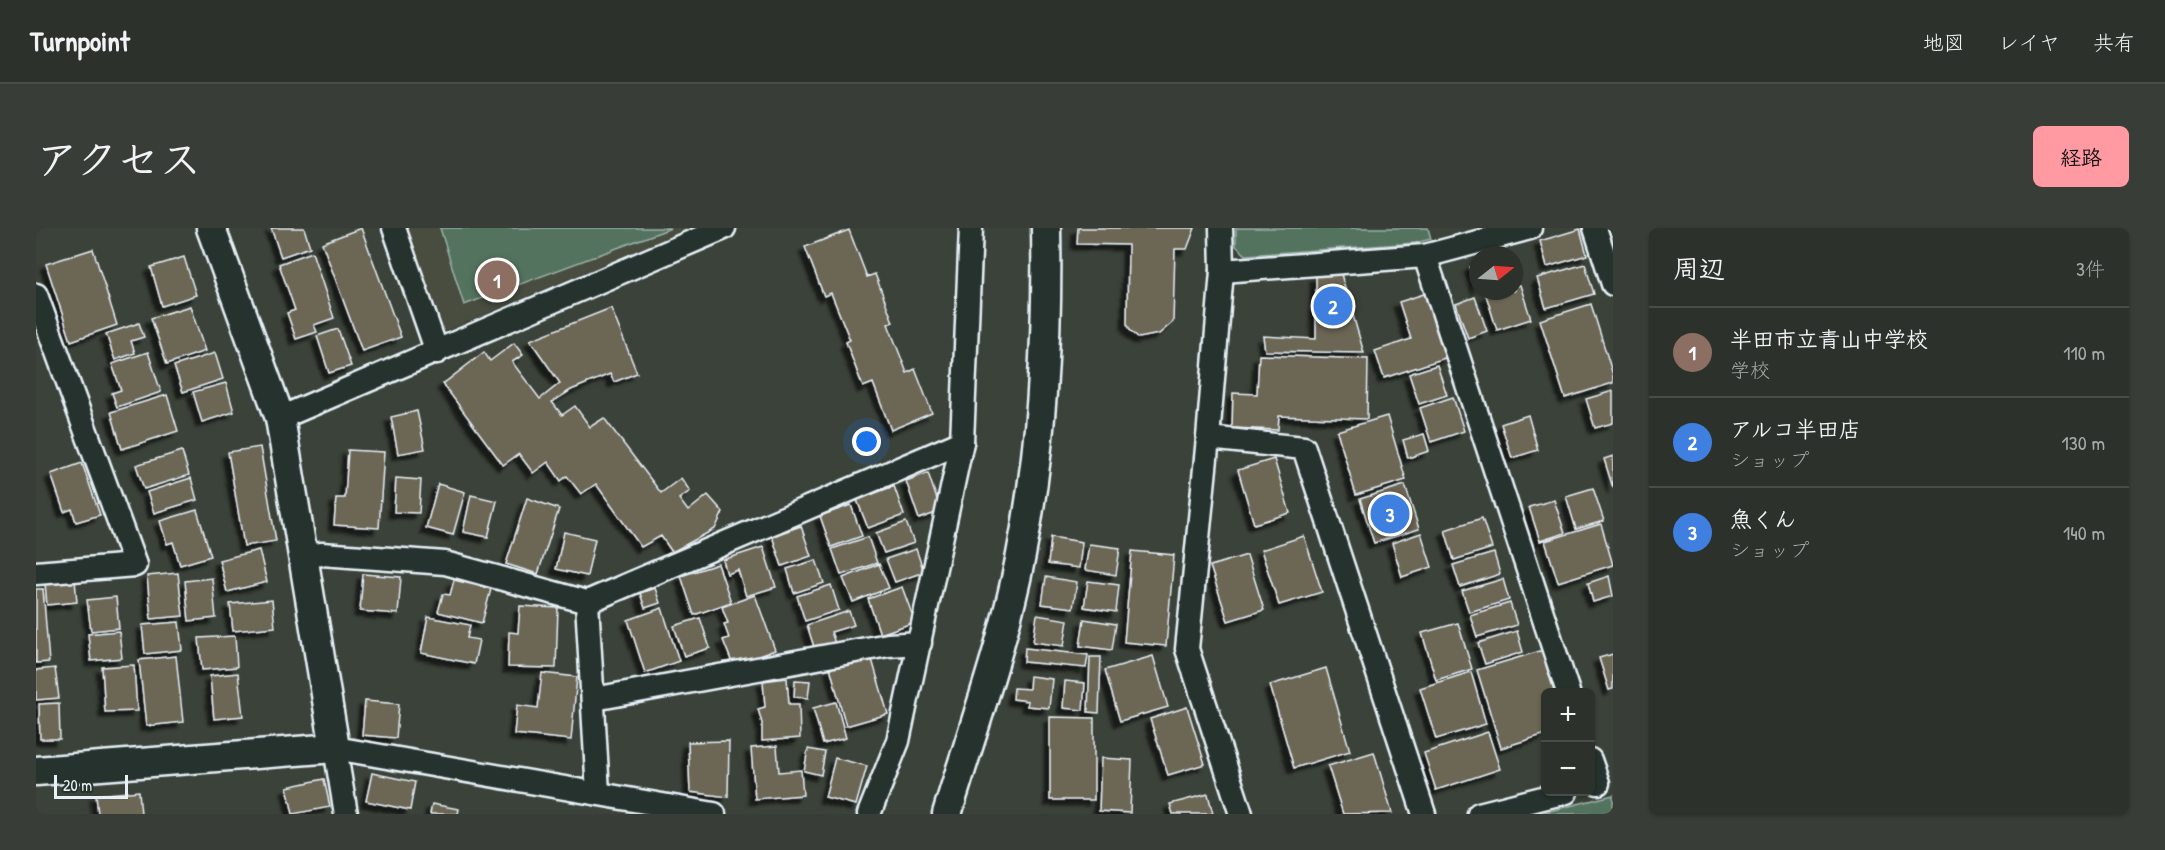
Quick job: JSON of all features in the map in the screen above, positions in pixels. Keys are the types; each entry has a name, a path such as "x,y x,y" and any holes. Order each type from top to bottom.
{"street":[{"path":"211,228 280,418 346,814"},
{"path":"394,228 437,352"},
{"path":"280,418 724,228"},
{"path":"869,814 898,741 962,442 971,228"},
{"path":"947,814 1002,634 1021,556 1035,472 1043,393 1047,308 1046,228"},
{"path":"1221,228 1222,271 1187,649 1241,814"},
{"path":"1222,271 1425,256 1530,228"},
{"path":"1595,228 1613,284"},
{"path":"1425,256 1567,688"},
{"path":"36,295 43,334 135,565 36,573"},
{"path":"1208,438 1305,448 1424,814"},
{"path":"304,556 322,554 445,563 587,602 962,442"},
{"path":"587,602 598,793"},
{"path":"594,699 888,645 920,643"},
{"path":"36,771 335,748 714,814"},
{"path":"1479,814 1550,796"}],"shaded area":[{"path":"408,228 689,228 445,331"}],"green space":[{"path":"440,228 671,228 464,305"},
{"path":"1236,228 1428,228 1431,239 1415,243 1246,255 1236,246"},
{"path":"1613,795 1613,814 1538,814"}],"building":[{"path":"271,228 304,228 310,247 281,257"},
{"path":"361,228 401,337 362,351 322,243"},
{"path":"1078,228 1195,228 1187,249 1175,249 1173,322 1159,334 1139,338 1131,331 1127,324 1128,245 1077,244"},
{"path":"1580,229 1587,255 1547,267 1540,241"},
{"path":"849,230 867,277 875,274 893,322 888,324 907,373 915,369 932,413 891,430 873,383 863,387 846,342 850,340 831,293 824,296 805,247"},
{"path":"93,249 117,325 71,341 46,264"},
{"path":"312,252 334,318 314,325 317,332 296,339 287,313 295,310 279,264"},
{"path":"184,257 196,295 162,306 151,267"},
{"path":"1585,264 1594,294 1546,308 1537,278"},
{"path":"1341,274 1364,353 1265,351 1263,336 1316,339 1316,276"},
{"path":"1427,293 1448,357 1384,378 1375,351 1411,339 1399,302"},
{"path":"1523,294 1531,319 1497,330 1488,300 1523,300"},
{"path":"1469,299 1476,300 1487,331 1468,338 1456,304"},
{"path":"1591,304 1613,375 1613,383 1565,398 1540,320"},
{"path":"190,306 205,351 167,364 151,318"},
{"path":"611,308 637,373 614,382 610,374 571,390 552,402 562,415 575,406 590,427 604,418 661,493 681,478 690,491 679,499 688,511 708,495 723,512 715,529 672,552 661,536 641,547 596,484 581,494 567,476 561,481 548,462 533,473 519,454 503,465 443,384 484,352 490,361 514,343 523,355 512,362 540,399 560,383 530,340"},
{"path":"139,323 144,337 131,341 135,353 115,360 106,334"},
{"path":"338,329 351,366 329,373 317,336"},
{"path":"148,352 161,392 117,407 112,393 121,390 112,364"},
{"path":"215,353 223,379 183,392 174,366"},
{"path":"1259,355 1368,359 1367,419 1279,416 1278,430 1232,428 1233,393 1257,394"},
{"path":"1437,365 1447,395 1419,404 1409,374"},
{"path":"226,383 234,412 202,422 193,392"},
{"path":"1613,391 1613,423 1595,428 1586,399"},
{"path":"167,395 178,431 122,449 111,412"},
{"path":"1453,397 1464,431 1431,442 1420,408"},
{"path":"417,411 425,449 398,454 391,417"},
{"path":"1528,415 1538,450 1512,458 1501,424"},
{"path":"1387,416 1406,480 1356,495 1337,431"},
{"path":"1424,434 1429,451 1408,458 1403,440"},
{"path":"260,447 276,541 244,546 228,452"},
{"path":"348,450 384,452 379,528 334,525 336,498 345,498"},
{"path":"182,451 189,475 144,489 136,465"},
{"path":"1613,456 1613,488 1604,459"},
{"path":"1274,459 1290,513 1254,524 1238,470"},
{"path":"82,463 100,515 76,522 72,509 64,512 51,474"},
{"path":"928,473 941,511 919,519 906,481"},
{"path":"191,478 197,500 154,513 147,492"},
{"path":"396,478 421,480 419,513 394,512"},
{"path":"438,484 465,492 453,535 426,528"},
{"path":"1405,485 1419,529 1374,543 1360,499"},
{"path":"894,486 904,515 868,528 857,500"},
{"path":"1593,488 1604,521 1576,529 1566,496"},
{"path":"471,495 497,501 488,537 463,532"},
{"path":"527,498 559,509 538,574 506,564"},
{"path":"1554,500 1565,533 1540,541 1529,507"},
{"path":"851,505 862,536 831,547 820,516"},
{"path":"197,510 211,556 180,565 173,542 167,544 160,521"},
{"path":"1482,518 1492,548 1454,560 1445,530"},
{"path":"906,522 914,543 884,553 876,533"},
{"path":"1601,524 1613,565 1558,582 1545,541"},
{"path":"801,526 811,556 782,566 772,536"},
{"path":"564,532 595,539 587,576 556,569"},
{"path":"1421,533 1432,567 1402,577 1392,543"},
{"path":"1304,536 1322,592 1279,605 1261,550"},
{"path":"868,537 877,563 841,575 832,549"},
{"path":"1051,537 1082,542 1079,568 1048,564"},
{"path":"1089,544 1120,548 1116,575 1085,570"},
{"path":"763,547 776,587 746,596 738,570 727,574 723,560"},
{"path":"916,549 924,572 895,582 886,559"},
{"path":"259,550 267,582 227,592 219,560"},
{"path":"1132,551 1174,555 1166,646 1124,642"},
{"path":"1494,553 1500,574 1460,587 1453,565"},
{"path":"1247,555 1264,610 1228,621 1210,566"},
{"path":"816,560 824,583 794,593 787,569"},
{"path":"718,564 731,602 694,615 681,576"},
{"path":"879,564 889,588 853,602 843,578"},
{"path":"178,573 183,616 151,619 147,576"},
{"path":"363,574 401,577 398,614 360,611"},
{"path":"1609,576 1613,596 1593,602 1588,583"},
{"path":"1046,577 1077,582 1073,608 1042,604"},
{"path":"212,578 216,618 189,621 185,581"},
{"path":"1503,579 1509,600 1469,612 1462,591"},
{"path":"75,580 77,602 47,605 45,583"},
{"path":"454,580 491,589 482,623 438,612 443,594 450,595"},
{"path":"1088,581 1119,585 1116,612 1084,607"},
{"path":"831,585 839,610 805,621 797,596"},
{"path":"902,587 915,622 880,634 868,599"},
{"path":"655,588 660,603 645,608 640,593"},
{"path":"36,589 43,589 49,662 36,663"},
{"path":"755,595 775,650 733,665 723,640 729,638 724,624 728,623 722,607"},
{"path":"116,597 119,628 91,631 87,600"},
{"path":"272,600 275,627 233,631 230,604"},
{"path":"1510,603 1517,625 1477,637 1470,615"},
{"path":"520,606 558,608 556,668 508,667 509,632 518,633"},
{"path":"662,608 679,661 645,673 628,620"},
{"path":"849,611 854,625 831,632 835,643 815,650 807,625"},
{"path":"1037,615 1068,620 1064,646 1033,642"},
{"path":"428,617 470,625 467,638 479,640 474,664 421,653"},
{"path":"700,618 710,648 684,656 674,626"},
{"path":"1084,619 1116,624 1112,650 1080,646"},
{"path":"179,622 182,650 145,654 142,625"},
{"path":"1458,623 1472,669 1436,680 1422,633"},
{"path":"119,631 122,658 91,661 88,634"},
{"path":"1517,631 1523,652 1485,664 1478,643"},
{"path":"235,636 237,667 202,670 199,638"},
{"path":"1025,648 1088,655 1086,668 1024,662"},
{"path":"1547,649 1559,688 1541,688 1541,736 1501,748 1477,670"},
{"path":"1613,654 1613,689 1609,690 1599,658"},
{"path":"176,656 183,722 146,726 139,660"},
{"path":"871,656 888,714 846,726 830,667"},
{"path":"1153,656 1168,707 1120,721 1105,670"},
{"path":"1090,657 1101,657 1099,713 1088,712"},
{"path":"134,665 137,711 105,712 102,667"},
{"path":"55,668 59,698 36,700 36,670"},
{"path":"1326,668 1350,751 1294,768 1270,685"},
{"path":"1471,672 1486,724 1436,739 1420,688"},
{"path":"238,673 243,716 214,719 210,676"},
{"path":"542,673 577,677 571,740 514,734 517,705 538,708"},
{"path":"1030,676 1052,679 1049,708 1027,706 1028,701 1013,699 1014,688 1029,689"},
{"path":"787,678 789,704 799,704 800,738 762,741 762,723 758,709 765,707 763,681"},
{"path":"795,680 810,681 808,698 794,697"},
{"path":"1065,681 1085,683 1083,710 1063,708"},
{"path":"365,701 399,704 396,738 362,735"},
{"path":"836,702 846,738 823,744 813,708"},
{"path":"59,703 60,739 40,739 39,704"},
{"path":"1187,707 1205,764 1168,775 1150,719"},
{"path":"1050,717 1094,718 1094,800 1050,800"},
{"path":"1488,732 1500,769 1436,790 1424,753"},
{"path":"729,741 728,797 690,792 688,742"},
{"path":"777,746 779,772 801,770 803,795 755,799 751,748"},
{"path":"808,749 825,752 821,775 804,771"},
{"path":"1374,752 1392,813 1343,814 1328,766"},
{"path":"835,758 867,766 856,805 825,797"},
{"path":"1101,758 1132,760 1130,813 1099,811"},
{"path":"372,773 415,782 410,810 366,801"},
{"path":"324,779 330,807 293,814 287,787"},
{"path":"139,791 141,814 98,814 96,795"},
{"path":"1208,794 1213,814 1173,814 1170,804"},
{"path":"432,804 459,809 458,814 430,814"}],"place":[{"name":"半田市立青山中学校","path":"497,280"},
{"name":"アルコ半田店","path":"1333,306"},
{"name":"魚くん","path":"1390,514"}]}
